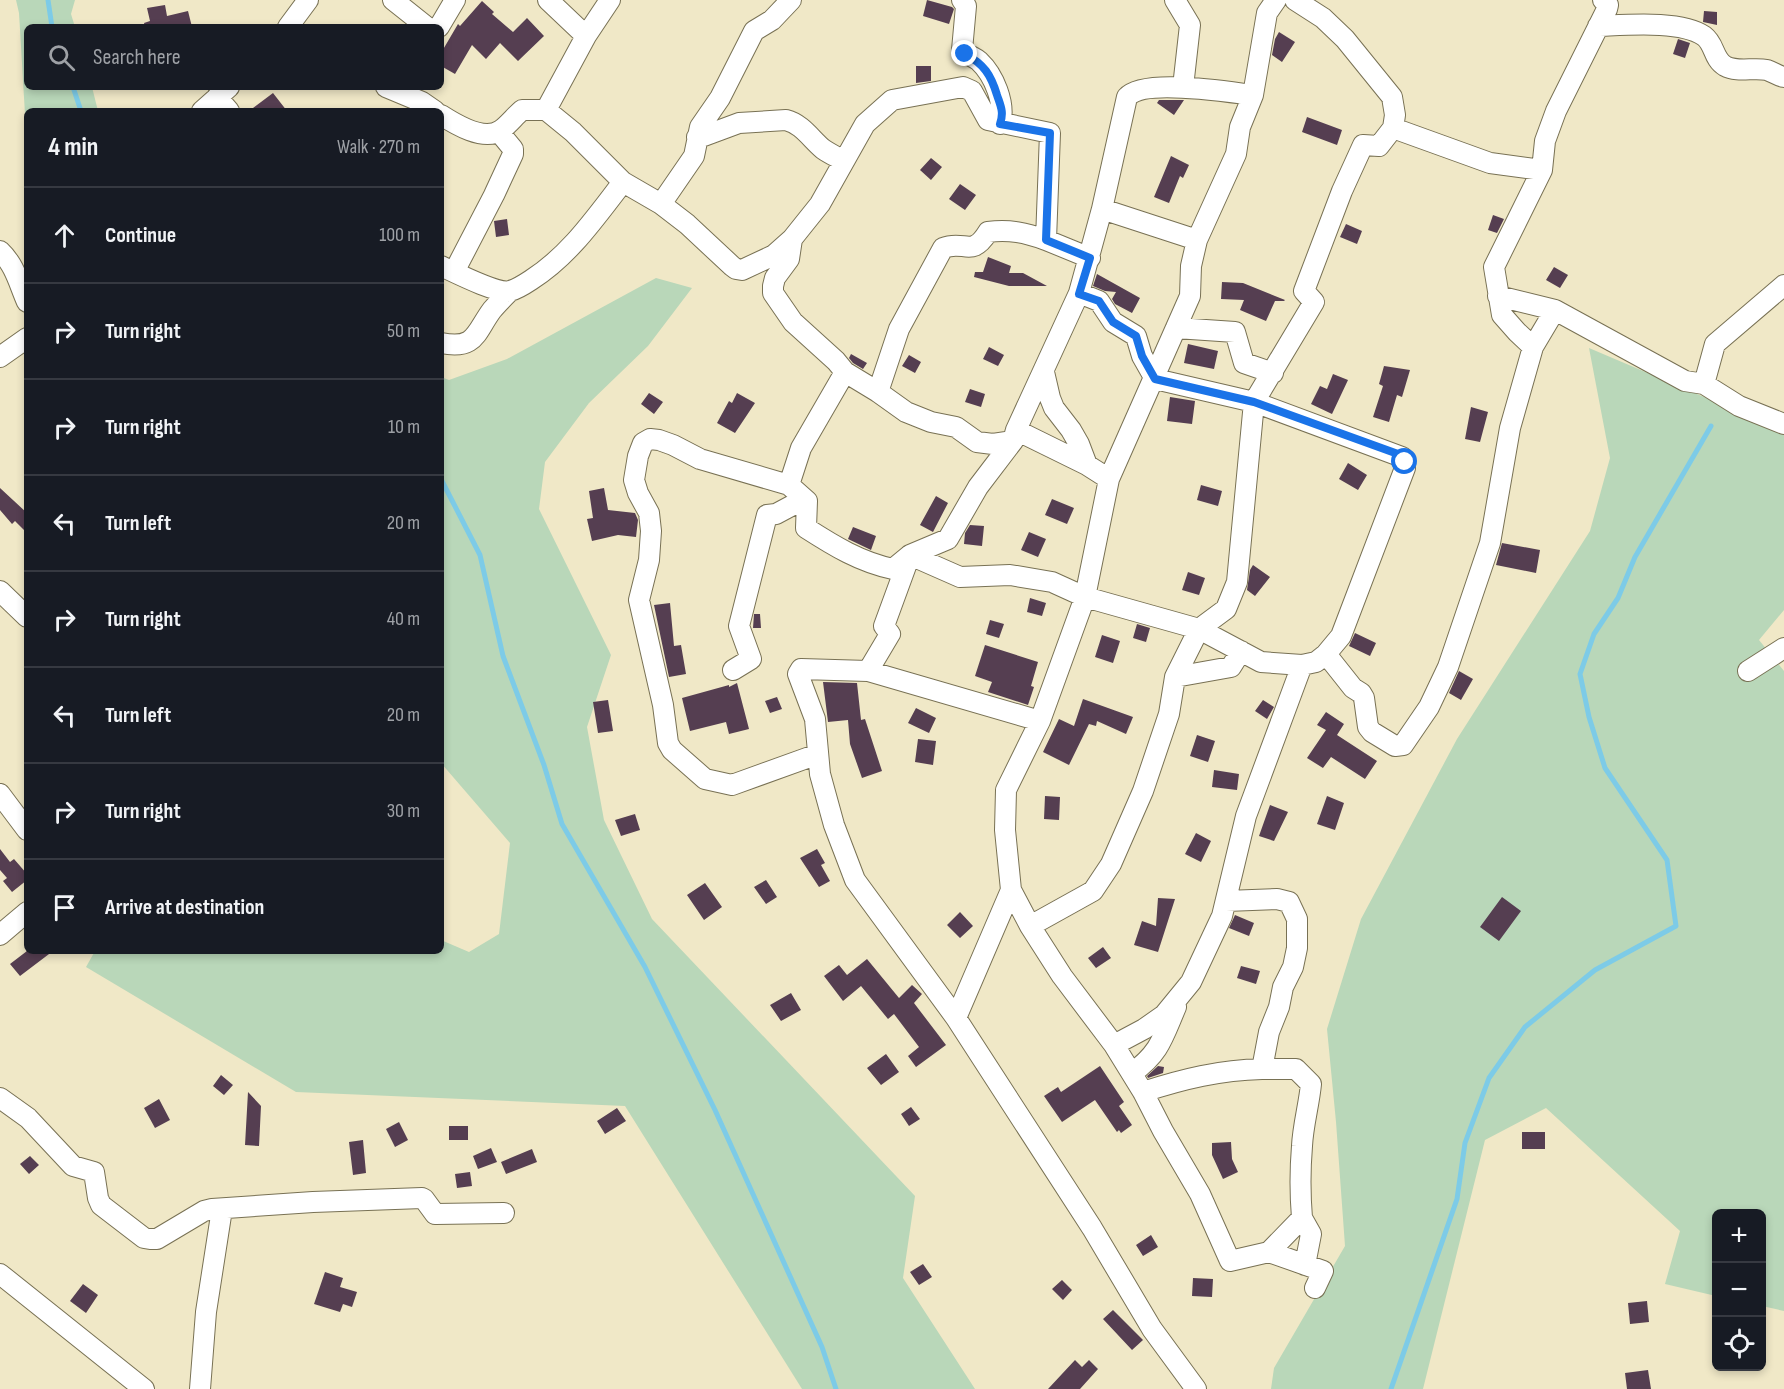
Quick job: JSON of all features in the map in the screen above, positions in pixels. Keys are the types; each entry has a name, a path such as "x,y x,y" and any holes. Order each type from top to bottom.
{"street":[{"path":"290,24 308,0"},
{"path":"393,0 424,24"},
{"path":"441,24 455,0"},
{"path":"548,0 586,36"},
{"path":"546,110 586,36 610,0"},
{"path":"661,204 694,156 697,136 704,119 720,98 754,31 772,20 791,0"},
{"path":"962,0 966,6 962,50 979,62 994,81 1003,110 1000,124"},
{"path":"1175,0 1190,25 1183,87"},
{"path":"1276,0 1267,14 1253,95 1240,127 1236,154 1197,240 1191,266 1190,296 1109,479 1085,597 1040,722 1006,790 1005,830 1011,890 1030,926 1062,976 1132,1073 1200,1194 1230,1261 1269,1252 1323,1271 1315,1288"},
{"path":"1030,926 1093,891 1112,864 1143,791 1169,714 1175,677 1199,629 1226,609 1237,582 1254,402 1314,302 1304,291 1342,191 1363,145 1379,146 1393,128 1395,115 1392,97 1345,39 1323,18 1295,0"},
{"path":"1533,347 1505,319 1498,296 1494,267 1542,170 1545,141 1556,111 1607,9 1608,5 1603,0"},
{"path":"1598,26 1666,25 1696,32 1706,37 1716,57 1725,66 1736,69 1767,70 1784,77"},
{"path":"444,116 469,129 486,134 499,132 522,110 546,110 573,132 623,182 661,204 687,224 736,269 742,270 774,255 792,238 820,204 866,124 892,100 963,87 972,91 988,120 1047,132 1051,136 1046,240"},
{"path":"818,754 732,784 705,779 672,750 668,742 663,705 639,600 649,560 651,531 649,513 634,480 643,443 650,439 659,440 700,459 789,485 807,501 806,528 843,552 874,565 894,569 910,555 948,539 978,487 1014,436 1044,372 1050,352 1079,294 1102,209 1127,97 1132,92 1142,90 1183,87 1253,95"},
{"path":"393,90 431,108"},
{"path":"207,108 225,98"},
{"path":"697,136 704,136 739,123 786,120 806,131 821,147 844,161"},
{"path":"1393,128 1490,163 1542,170"},
{"path":"499,132 513,149 513,154 495,195 448,269 484,285 509,291"},
{"path":"444,344 453,345 468,342 478,335 492,311 509,291 539,275 577,241 623,182"},
{"path":"1102,209 1197,240"},
{"path":"879,392 899,329 943,248 949,246 975,247 981,244 988,232 1003,230 1021,232 1046,240 1090,258"},
{"path":"792,238 789,259 775,278 773,293 793,322 845,372 879,392 906,412 931,422 956,427 977,442 993,444 1014,436 1087,465 1109,479"},
{"path":"0,251 7,257 19,279 19,286 24,296"},
{"path":"1704,384 1715,344 1784,285"},
{"path":"1079,294 1099,301 1113,322 1136,336 1142,356 1155,379 1254,402 1398,454 1405,462 1405,468 1341,636 1326,654 1316,662 1302,665 1236,659 1175,677"},
{"path":"1498,296 1555,310 1685,381 1704,384 1739,406 1784,424"},
{"path":"1326,654 1364,698 1368,727 1372,732 1395,746 1403,745 1429,707 1448,667 1490,543 1510,428 1533,347 1555,310"},
{"path":"1176,328 1235,332 1244,363 1273,373"},
{"path":"0,357 24,340"},
{"path":"789,485 801,448 845,372"},
{"path":"1044,372 1054,408 1075,437 1087,465"},
{"path":"733,670 751,659 739,626 767,515 776,514 804,499"},
{"path":"910,555 960,577 1010,575 1052,582 1085,597 1199,629 1236,659"},
{"path":"868,671 890,634 884,627 910,555"},
{"path":"0,591 24,614"},
{"path":"1748,671 1784,648"},
{"path":"1114,1045 1164,1015 1181,997 1203,959 1222,916 1246,816 1302,665"},
{"path":"1040,722 868,671 799,670 798,674 815,719 820,774 834,825 855,880 956,1018 1092,1228 1152,1329 1196,1389"},
{"path":"0,794 24,826"},
{"path":"956,1018 1011,890"},
{"path":"1226,902 1278,899 1289,902 1297,920 1297,948 1293,967 1283,987 1279,1007 1269,1032 1262,1069"},
{"path":"0,935 24,915"},
{"path":"1132,1073 1149,1062 1162,1041 1181,997"},
{"path":"1143,1092 1190,1077 1231,1069 1296,1069 1311,1084 1300,1166 1302,1218 1311,1234 1305,1265"},
{"path":"0,1098 28,1118 73,1166 94,1173 101,1205 144,1238 157,1239 204,1211 313,1202 422,1198 435,1214 504,1213"},
{"path":"200,1389 206,1312 222,1209"},
{"path":"1269,1252 1302,1218"},
{"path":"0,1274 144,1389"}],"green space":[{"path":"16,0 75,0 71,14 74,24 24,24 24,90 93,90 97,108 25,108 19,13"},
{"path":"656,278 692,288 648,346 589,403 545,462 539,509 611,655 587,727 604,820 652,919 915,1196 903,1278 975,1389 802,1389 625,1106 296,1092 86,967 93,954 444,954 444,941 469,952 499,934 510,843 444,766 444,378 449,380 507,359"},
{"path":"1589,348 1784,431 1784,610 1759,640 1784,671 1784,1311 1766,1307 1766,1209 1712,1209 1712,1295 1665,1284 1680,1231 1546,1108 1485,1140 1423,1389 1271,1389 1274,1368 1345,1246 1327,1029 1361,919 1457,739 1590,531 1610,458"}],"building":[{"path":"927,0 954,9 949,24 923,16"},
{"path":"482,1 494,12 492,14 513,32 527,18 544,36 518,61 500,43 486,59 472,45 455,74 444,68 444,48 458,24 460,26"},
{"path":"165,5 167,16 188,11 191,24 144,24 150,21 147,8"},
{"path":"1704,11 1717,12 1717,25 1703,22"},
{"path":"1279,32 1295,42 1282,62 1272,55"},
{"path":"1678,39 1690,43 1685,58 1673,54"},
{"path":"916,66 931,66 931,81 916,83"},
{"path":"273,93 285,108 253,108"},
{"path":"1159,100 1184,100 1174,115 1157,103"},
{"path":"1307,117 1342,130 1337,145 1302,132"},
{"path":"1171,156 1189,165 1183,178 1180,176 1169,203 1154,197"},
{"path":"931,158 942,167 931,180 920,170"},
{"path":"960,184 976,195 965,210 949,199"},
{"path":"1493,215 1504,219 1497,233 1488,230"},
{"path":"507,219 509,235 496,237 494,221"},
{"path":"1346,224 1362,231 1357,244 1340,237"},
{"path":"988,257 1011,266 1009,273 1023,273 1047,286 1009,286 974,277 975,272 983,272"},
{"path":"1554,267 1568,275 1560,288 1546,280"},
{"path":"1097,274 1140,298 1132,313 1115,304 1112,299 1116,292 1105,291 1093,286"},
{"path":"1222,282 1243,283 1285,300 1275,301 1266,321 1240,310 1244,300 1221,299"},
{"path":"1188,344 1218,351 1214,369 1184,363"},
{"path":"989,347 1004,355 998,366 983,359"},
{"path":"851,354 867,363 863,369 849,358"},
{"path":"909,355 921,362 915,373 902,366"},
{"path":"1384,366 1410,370 1402,397 1397,395 1389,422 1373,417 1383,386 1379,384"},
{"path":"1333,374 1348,380 1332,414 1311,404 1320,386 1327,389"},
{"path":"970,389 985,394 981,407 965,402"},
{"path":"649,393 663,402 654,414 641,404"},
{"path":"737,393 755,403 735,433 717,423 729,401 732,403"},
{"path":"1170,397 1195,401 1192,424 1167,421"},
{"path":"1471,407 1488,412 1480,442 1465,439"},
{"path":"1348,463 1367,475 1358,490 1339,479"},
{"path":"1201,485 1222,491 1218,506 1197,500"},
{"path":"0,488 24,510 24,530 15,521 12,524 0,510"},
{"path":"604,488 608,510 635,513 638,520 636,537 618,535 592,541 587,519 593,518 589,491"},
{"path":"936,496 948,503 933,532 920,525"},
{"path":"1052,499 1074,508 1067,524 1045,515"},
{"path":"970,525 984,526 982,546 964,544 965,533"},
{"path":"853,527 876,536 871,550 848,539"},
{"path":"1029,532 1046,539 1038,557 1021,550"},
{"path":"1502,543 1540,550 1536,573 1496,565"},
{"path":"1253,565 1270,577 1255,596 1247,590"},
{"path":"1188,572 1205,578 1199,595 1182,590"},
{"path":"1030,598 1046,603 1042,616 1027,612"},
{"path":"670,603 674,646 681,645 686,674 669,677 654,605"},
{"path":"754,614 760,614 761,628 753,628"},
{"path":"990,620 1004,624 999,638 986,634"},
{"path":"1137,624 1150,628 1146,642 1133,638"},
{"path":"1355,633 1376,643 1370,656 1349,646"},
{"path":"1102,635 1120,641 1113,663 1095,657"},
{"path":"985,645 1038,662 1028,705 988,692 992,682 975,676"},
{"path":"1459,671 1473,679 1461,700 1449,693"},
{"path":"823,682 857,683 861,720 865,719 882,771 862,778 850,744 848,720 828,722"},
{"path":"737,683 749,729 729,734 726,722 690,731 682,698"},
{"path":"777,697 782,709 770,713 765,701"},
{"path":"1083,699 1133,717 1126,734 1097,721 1096,726 1089,724 1069,765 1043,752 1059,719 1074,726"},
{"path":"608,700 613,731 598,733 593,702"},
{"path":"1263,700 1274,707 1267,719 1255,711"},
{"path":"916,708 936,718 929,733 908,723"},
{"path":"1326,712 1344,724 1337,735 1377,761 1365,779 1331,757 1323,768 1307,758 1326,730 1317,725"},
{"path":"1197,735 1215,741 1208,762 1190,756"},
{"path":"918,739 936,741 933,765 915,762"},
{"path":"1214,770 1239,774 1237,790 1212,787"},
{"path":"1045,796 1060,797 1059,820 1044,819"},
{"path":"1327,796 1344,803 1335,830 1317,824"},
{"path":"1270,805 1288,812 1274,841 1259,836"},
{"path":"635,814 640,830 621,836 615,820"},
{"path":"1196,833 1211,841 1201,862 1185,854"},
{"path":"0,849 10,862 14,859 24,871 24,882 12,892 3,881 7,878 0,870"},
{"path":"817,849 825,863 821,865 830,881 819,887 800,858"},
{"path":"766,880 777,897 766,904 754,887"},
{"path":"705,883 722,907 704,920 687,895"},
{"path":"1502,897 1521,911 1499,941 1480,927"},
{"path":"1158,898 1175,899 1158,952 1134,945 1142,921 1156,926"},
{"path":"960,912 973,926 960,938 947,925"},
{"path":"1235,915 1254,923 1249,936 1229,928"},
{"path":"1103,947 1111,958 1096,968 1088,958"},
{"path":"24,953 49,954 20,976 10,964"},
{"path":"867,959 899,998 912,985 922,994 914,1003 946,1045 916,1067 908,1056 919,1047 894,1014 888,1019 861,986 843,1001 824,976 839,965 847,975"},
{"path":"1241,966 1260,971 1256,984 1237,978"},
{"path":"791,993 801,1010 781,1021 770,1005"},
{"path":"886,1054 899,1072 881,1085 867,1068"},
{"path":"1100,1066 1124,1102 1119,1106 1132,1125 1121,1133 1119,1130 1117,1132 1095,1100 1062,1122 1044,1096 1058,1087 1061,1092"},
{"path":"1158,1066 1164,1067 1163,1073 1148,1078 1147,1076"},
{"path":"221,1075 233,1085 224,1095 213,1086"},
{"path":"248,1092 261,1106 259,1146 245,1145"},
{"path":"159,1099 170,1120 155,1128 144,1108"},
{"path":"911,1107 920,1119 909,1126 901,1114"},
{"path":"617,1108 626,1121 605,1134 597,1121"},
{"path":"399,1122 408,1140 395,1147 386,1129"},
{"path":"449,1126 468,1126 468,1140 449,1140"},
{"path":"1522,1132 1545,1132 1545,1149 1522,1149"},
{"path":"363,1140 366,1173 353,1175 349,1142"},
{"path":"1231,1142 1232,1159 1238,1172 1223,1179 1212,1155 1212,1143"},
{"path":"491,1148 497,1162 478,1169 473,1156"},
{"path":"532,1149 537,1162 506,1174 501,1162"},
{"path":"30,1156 39,1165 29,1174 20,1164"},
{"path":"470,1172 472,1186 457,1188 455,1174"},
{"path":"1151,1235 1158,1247 1143,1256 1136,1245"},
{"path":"923,1264 932,1277 919,1285 910,1272"},
{"path":"325,1272 343,1278 340,1287 357,1292 352,1307 343,1304 340,1312 314,1304"},
{"path":"1193,1278 1213,1279 1212,1297 1192,1296"},
{"path":"1062,1280 1072,1290 1063,1300 1052,1289"},
{"path":"83,1284 98,1295 86,1313 70,1301"},
{"path":"1647,1301 1649,1322 1630,1324 1628,1303"},
{"path":"1113,1310 1143,1340 1132,1350 1103,1319"},
{"path":"1075,1360 1082,1367 1089,1360 1098,1369 1080,1389 1048,1389"},
{"path":"1648,1370 1651,1389 1627,1389 1625,1373"}],"waterway":[{"path":"48,0 52,24"},
{"path":"74,90 80,108"},
{"path":"1391,1389 1457,1199 1465,1143 1489,1078 1525,1027 1595,970 1676,926 1667,860 1605,768 1589,717 1580,674 1594,634 1618,598 1635,557 1711,426"},
{"path":"444,485 480,555 503,656 544,765 562,824 645,967 715,1110 822,1347 836,1389"}],"route":[{"path":"965,54 979,62 994,81 1003,110 1000,124 1050,133 1046,240 1090,258 1079,294 1099,301 1113,322 1136,336 1142,356 1155,379 1254,402 1398,454 1405,462"}]}
